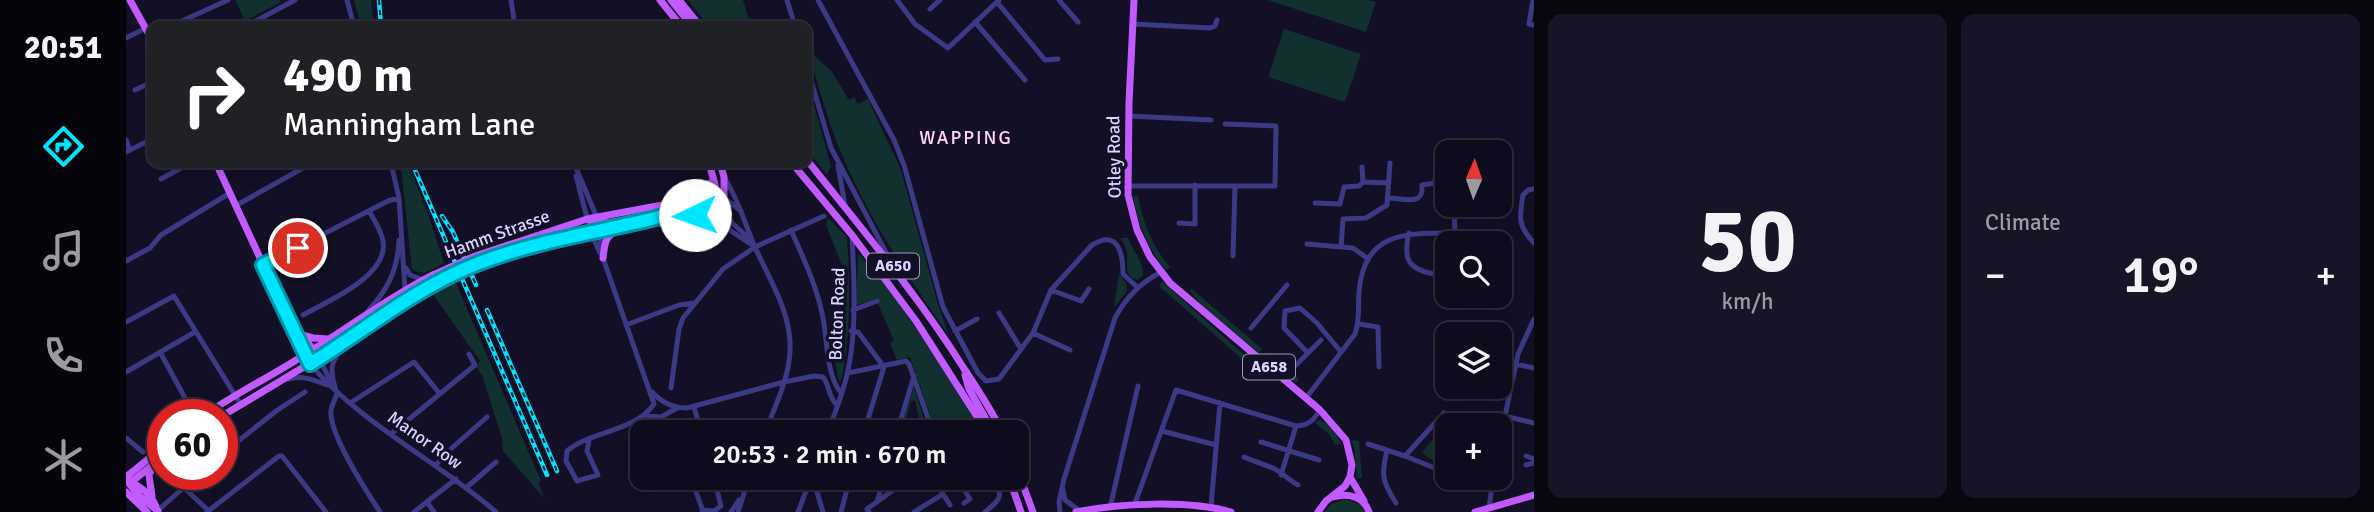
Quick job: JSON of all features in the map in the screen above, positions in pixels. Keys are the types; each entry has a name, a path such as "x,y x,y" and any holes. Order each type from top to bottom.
{"main road":[{"path":"130,0 146,28"},
{"path":"660,0 675,21"},
{"path":"671,0 688,21"},
{"path":"679,0 697,21"},
{"name":"Otley Road","path":"1135,0 1128,195 1137,230 1150,257 1161,272"},
{"name":"A650","path":"812,166 893,265 964,368 995,420"},
{"path":"218,168 310,364"},
{"path":"710,168 721,199"},
{"path":"721,168 724,177 721,199"},
{"name":"A650","path":"796,168 852,235 916,321 981,420"},
{"name":"Hamm Strasse","path":"229,399 423,280 435,279 478,263 684,201 703,191 713,180"},
{"path":"684,201 721,199"},
{"name":"Hamm Strasse","path":"238,407 347,341 435,279 475,256 587,219 596,227 642,222 671,214 695,215 710,212 721,199"},
{"path":"846,209 852,235"},
{"path":"603,258 608,235 642,222"},
{"name":"A658","path":"1161,272 1181,293 1320,410 1346,440 1352,466 1350,477 1369,509"},
{"path":"397,308 405,289"},
{"path":"298,334 329,339"},
{"path":"298,334 319,358"},
{"path":"290,363 298,334"},
{"path":"964,368 969,389 986,420"},
{"path":"127,482 147,463"},
{"path":"127,482 147,468"},
{"path":"1312,512 1320,509 1345,486 1350,477"},
{"path":"127,482 157,510"},
{"path":"127,482 147,512"},
{"path":"150,490 157,510"},
{"path":"1013,490 1021,512"},
{"path":"1025,490 1033,512"},
{"path":"1332,497 1349,495 1369,509"},
{"path":"1475,512 1534,495"},
{"path":"1078,512 1180,504 1211,506 1231,512"},
{"path":"1100,512 1110,508"}],"street":[{"path":"183,21 228,0"},
{"path":"256,21 295,0"},
{"path":"347,0 353,21"},
{"path":"511,0 514,21"},
{"path":"788,0 794,21"},
{"path":"818,0 894,140 904,166 943,307 978,373 986,381 999,379 1033,333 1051,290 1092,245 1098,242 1113,242 1122,252 1123,274 1137,287"},
{"path":"897,0 915,24 948,48 998,1 1045,60 1058,59"},
{"path":"930,9 940,0"},
{"path":"1059,0 1078,22"},
{"path":"1531,25 1533,0"},
{"path":"1133,24 1210,28 1215,26 1217,20"},
{"path":"975,22 1025,79"},
{"path":"126,38 146,28"},
{"path":"135,90 147,84"},
{"path":"812,84 831,148 893,265"},
{"path":"1129,116 1211,120"},
{"path":"1128,186 1275,186 1276,126 1225,124"},
{"path":"126,140 128,151 147,142"},
{"path":"837,160 846,209"},
{"path":"1341,247 1343,219 1363,218 1387,205 1390,163"},
{"path":"1362,167 1363,182"},
{"path":"161,179 181,168"},
{"path":"236,206 303,168"},
{"path":"392,168 400,216 405,289"},
{"path":"574,168 587,219 596,227"},
{"path":"575,168 649,390 658,404 663,420"},
{"path":"724,177 743,213 788,322 790,353 769,420"},
{"path":"1315,203 1340,204 1344,187 1359,186 1363,182 1389,183"},
{"path":"1388,198 1420,198 1422,185 1435,183"},
{"path":"1178,223 1195,224 1195,185"},
{"path":"1233,256 1234,186"},
{"path":"1534,189 1523,195 1520,225 1524,234 1534,243"},
{"path":"126,261 150,248 161,235 230,193"},
{"path":"263,265 398,198"},
{"path":"721,199 743,213"},
{"path":"721,199 732,223 754,245"},
{"path":"303,315 311,314 370,274 376,267 383,250 383,240 369,211"},
{"path":"695,215 719,223 754,245"},
{"path":"363,316 387,287 396,269 400,216"},
{"path":"671,388 683,318 723,270 754,245 824,216"},
{"path":"1306,398 1355,334 1359,324 1359,289 1367,258 1385,242 1409,233 1455,233 1454,217"},
{"path":"792,230 822,311 832,372 841,394"},
{"path":"1409,233 1405,248 1407,259 1420,271 1434,274"},
{"name":"Bolton Road","path":"832,420 848,373 853,310 852,235"},
{"path":"1307,244 1353,248 1367,258"},
{"path":"404,266 410,275 423,280"},
{"path":"1060,512 1062,487 1111,327 1122,304 1137,287 1161,272"},
{"path":"1251,328 1287,285"},
{"path":"1051,290 1081,301 1089,289"},
{"path":"126,322 174,296 241,405"},
{"path":"853,310 877,301"},
{"path":"1273,302 1285,311 1300,308 1342,352"},
{"path":"626,324 679,305 695,303"},
{"path":"1285,311 1284,328 1308,353"},
{"path":"999,313 1021,349"},
{"path":"955,331 977,319"},
{"path":"1505,413 1521,344 1534,319"},
{"path":"1359,324 1378,327 1379,367"},
{"path":"126,372 195,331"},
{"path":"851,331 858,332 884,367"},
{"path":"1033,333 1070,351"},
{"path":"1296,365 1321,340"},
{"path":"347,341 332,361 330,370 337,394 331,414 340,444 380,512"},
{"path":"160,352 186,399"},
{"path":"391,435 475,365 468,354"},
{"name":"Manor Row","path":"319,358 337,394"},
{"path":"349,403 414,362 440,394"},
{"path":"848,373 903,362 909,364 929,420"},
{"name":"Manor Row","path":"310,364 337,394 467,487 495,512"},
{"path":"1515,364 1534,368"},
{"path":"869,420 884,367"},
{"path":"658,404 677,408 694,407 814,376 822,377 827,382 831,400 837,405"},
{"path":"901,420 914,376"},
{"name":"Manor Row","path":"281,381 296,377 313,379 329,387"},
{"path":"1110,508 1138,386"},
{"path":"1133,506 1176,390 1296,426 1307,426 1320,410"},
{"path":"238,441 305,392"},
{"path":"1211,506 1220,403"},
{"path":"589,441 587,451 597,475 577,481 566,461 566,454 571,448 645,415 658,404"},
{"path":"658,404 653,412 662,416"},
{"path":"694,407 698,420"},
{"path":"645,415 662,416 677,408"},
{"path":"436,465 486,418"},
{"path":"1512,418 1534,423"},
{"path":"1405,456 1435,423"},
{"path":"1281,475 1296,426"},
{"path":"1162,431 1216,445"},
{"path":"126,438 143,452"},
{"path":"1261,442 1319,460"},
{"path":"1368,444 1435,468"},
{"path":"1387,450 1382,480 1396,503"},
{"path":"186,490 208,511 282,456 326,512"},
{"path":"1526,456 1534,461"},
{"path":"1244,457 1263,466 1275,468 1298,485"},
{"path":"1526,465 1534,461"},
{"path":"467,487 496,462"},
{"path":"414,512 456,479"},
{"path":"1062,487 1065,500 1078,512"},
{"path":"157,510 180,490"},
{"path":"695,490 703,511 714,511 721,506 717,490"},
{"path":"738,512 744,490"},
{"path":"790,512 799,510 807,490"},
{"path":"816,490 823,512"},
{"path":"841,512 847,490"},
{"path":"877,502 880,490"},
{"path":"868,510 894,490"},
{"path":"941,490 950,505"},
{"path":"964,490 970,499 964,503"},
{"path":"985,512 1000,498 999,490"},
{"path":"1487,510 1490,490"},
{"path":"914,512 943,494"},
{"path":"730,512 741,497"},
{"path":"427,502 434,512"}],"green space":[{"path":"235,0 280,0 281,2 245,21"},
{"path":"354,0 371,0 373,21 360,21"},
{"path":"688,0 743,0 749,21 704,21"},
{"path":"1268,0 1368,0 1376,2 1366,32"},
{"path":"1284,29 1361,54 1345,102 1268,77"},
{"path":"812,53 832,72 849,100 854,97 858,104 868,99 901,170 949,336 891,249 853,179 832,130 812,66"},
{"path":"812,97 831,166 827,175 812,156"},
{"path":"400,168 410,168 444,263 428,271 412,269"},
{"path":"1133,196 1138,196 1149,234 1170,267 1166,271 1145,236"},
{"path":"828,218 847,237 849,310 847,347 841,381 834,357 840,346 843,268 826,225"},
{"path":"1120,238 1128,238 1140,261 1143,276 1137,280 1129,275 1126,248"},
{"path":"860,255 894,296 973,414 973,420 932,420 910,357 897,360 890,343 894,341 876,299 856,305"},
{"path":"1119,274 1126,283 1127,291 1114,308"},
{"path":"455,281 541,481 538,483 545,499 503,451 502,438 482,375 476,367 480,361 432,293"},
{"path":"1162,281 1253,363 1250,366 1159,286"},
{"path":"1192,289 1262,349 1259,353 1203,307 1190,291"},
{"path":"1266,352 1299,379 1296,383 1263,356"},
{"path":"914,387 924,420 919,420 915,400 911,401 906,420 903,420"},
{"path":"1320,420 1333,430 1341,444 1335,445 1329,434 1315,423"},
{"path":"1435,436 1433,461 1422,453"},
{"path":"1351,440 1359,441 1362,478 1357,478"},
{"path":"1346,499 1361,505 1365,512 1324,512 1331,504"}],"railway":[{"path":"379,0 381,21"},
{"path":"414,168 547,475"},
{"path":"442,216 453,232 476,285"},
{"path":"487,310 557,471"}],"district":[{"name":"WAPPING","path":"966,138"}],"route":[{"path":"298,248 263,265 310,364 417,294 478,263 671,214 695,215"}]}
